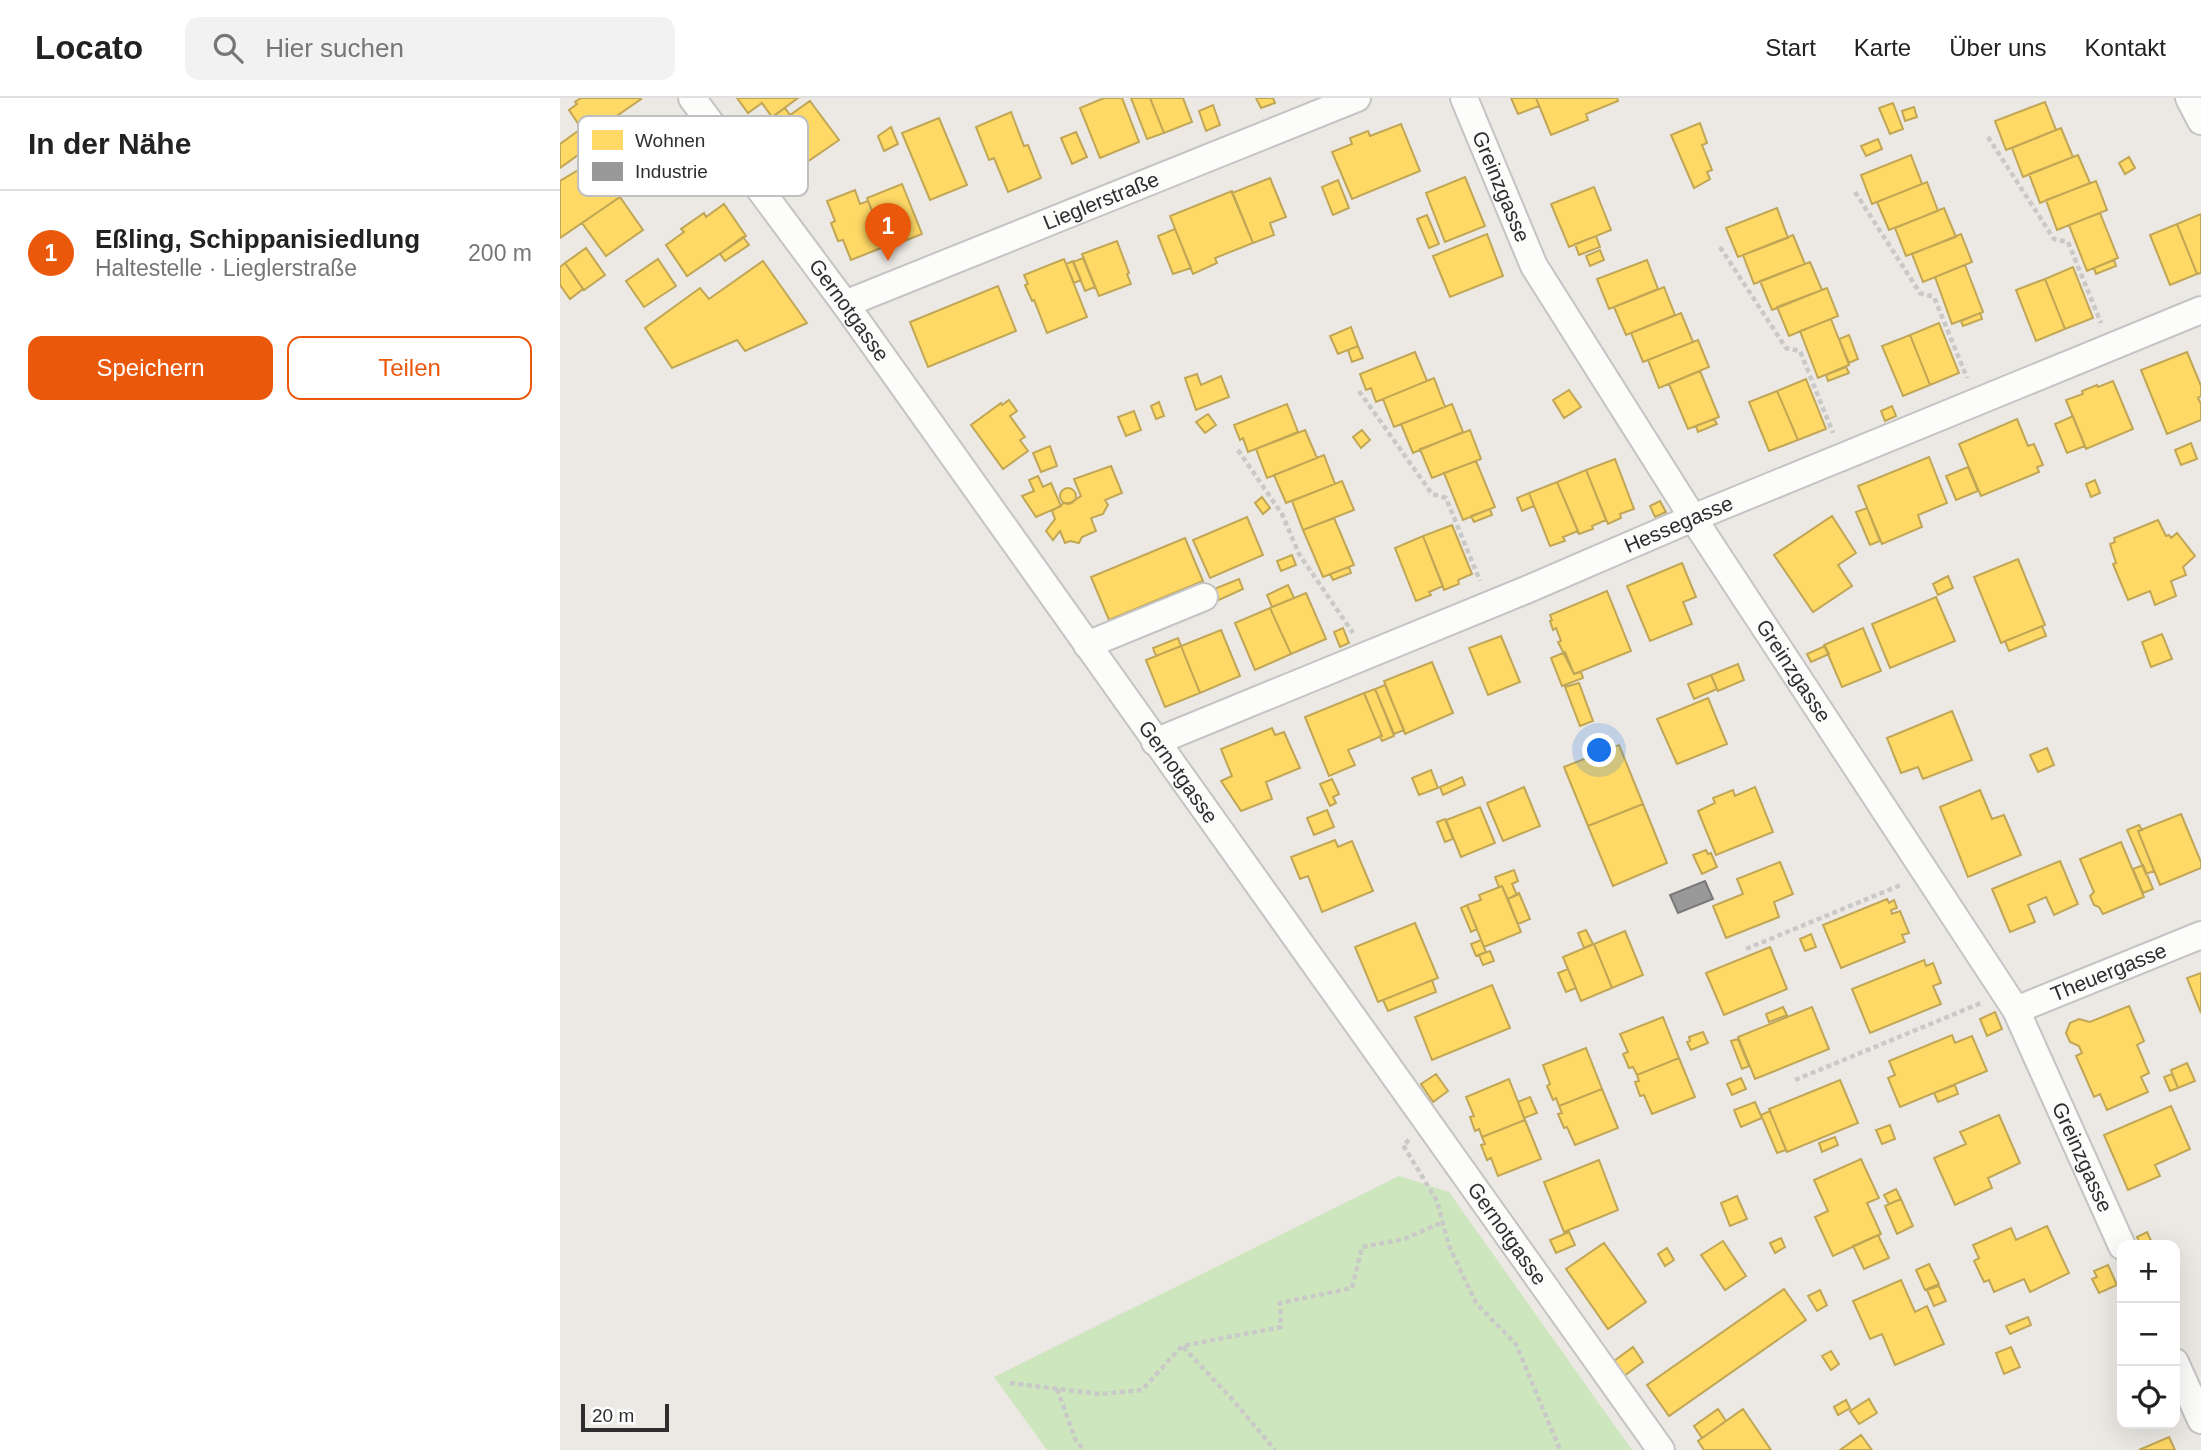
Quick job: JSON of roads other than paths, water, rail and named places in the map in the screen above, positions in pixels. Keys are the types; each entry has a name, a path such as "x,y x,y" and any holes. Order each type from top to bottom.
{"street":[{"name":"Gernotgasse","path":"692,98 705,116"},
{"name":"Lieglerstraße","path":"845,304 1357,98"},
{"name":"Greinzgasse","path":"1464,98 1534,266 1693,518 2010,1002 2119,1240"},
{"path":"2189,98 2201,121"},
{"name":"Gernotgasse","path":"765,196 845,304 1661,1450"},
{"name":"Hessegasse","path":"1155,742 2201,310"},
{"path":"1087,645 1204,597"},
{"name":"Theuergasse","path":"2010,1002 2201,935"},
{"path":"2177,1366 2201,1420"}],"place":[{"name":"Eßling, Schippanisiedlung","path":"888,261"}]}
